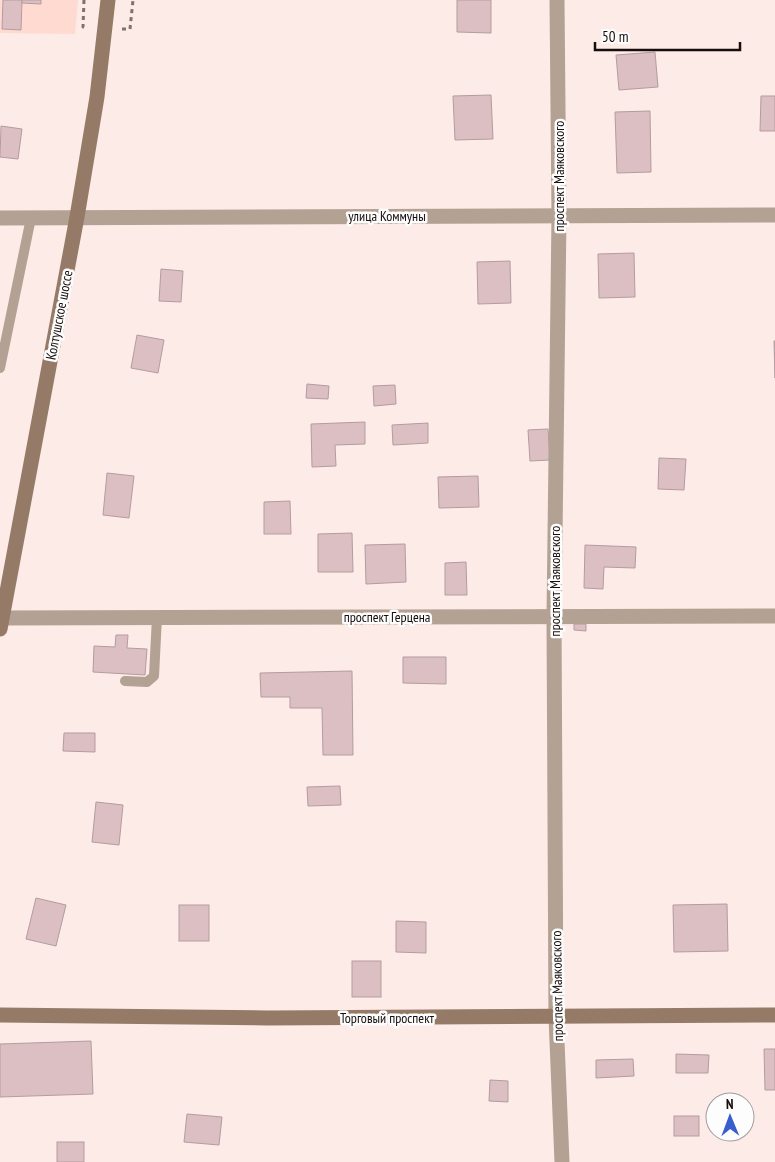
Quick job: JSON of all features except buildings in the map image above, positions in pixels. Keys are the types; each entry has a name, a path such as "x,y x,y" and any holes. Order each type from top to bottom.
{"street":[{"name":"Колтушское шоссе","path":"1,622 77,218 97,97 108,0"},
{"name":"проспект Маяковского","path":"557,0 559,216 554,617 556,1017 562,1162"},
{"name":"улица Коммуны","path":"0,218 775,215"},
{"name":"проспект Герцена","path":"1,622 157,617 775,616"},
{"name":"Торговый проспект","path":"0,1015 268,1018 775,1016"}],"lane":[{"path":"0,368 30,218"},
{"path":"125,681 147,682 154,676 157,617"}],"shaded area":[{"path":"0,0 78,0 75,34 0,33"}]}
